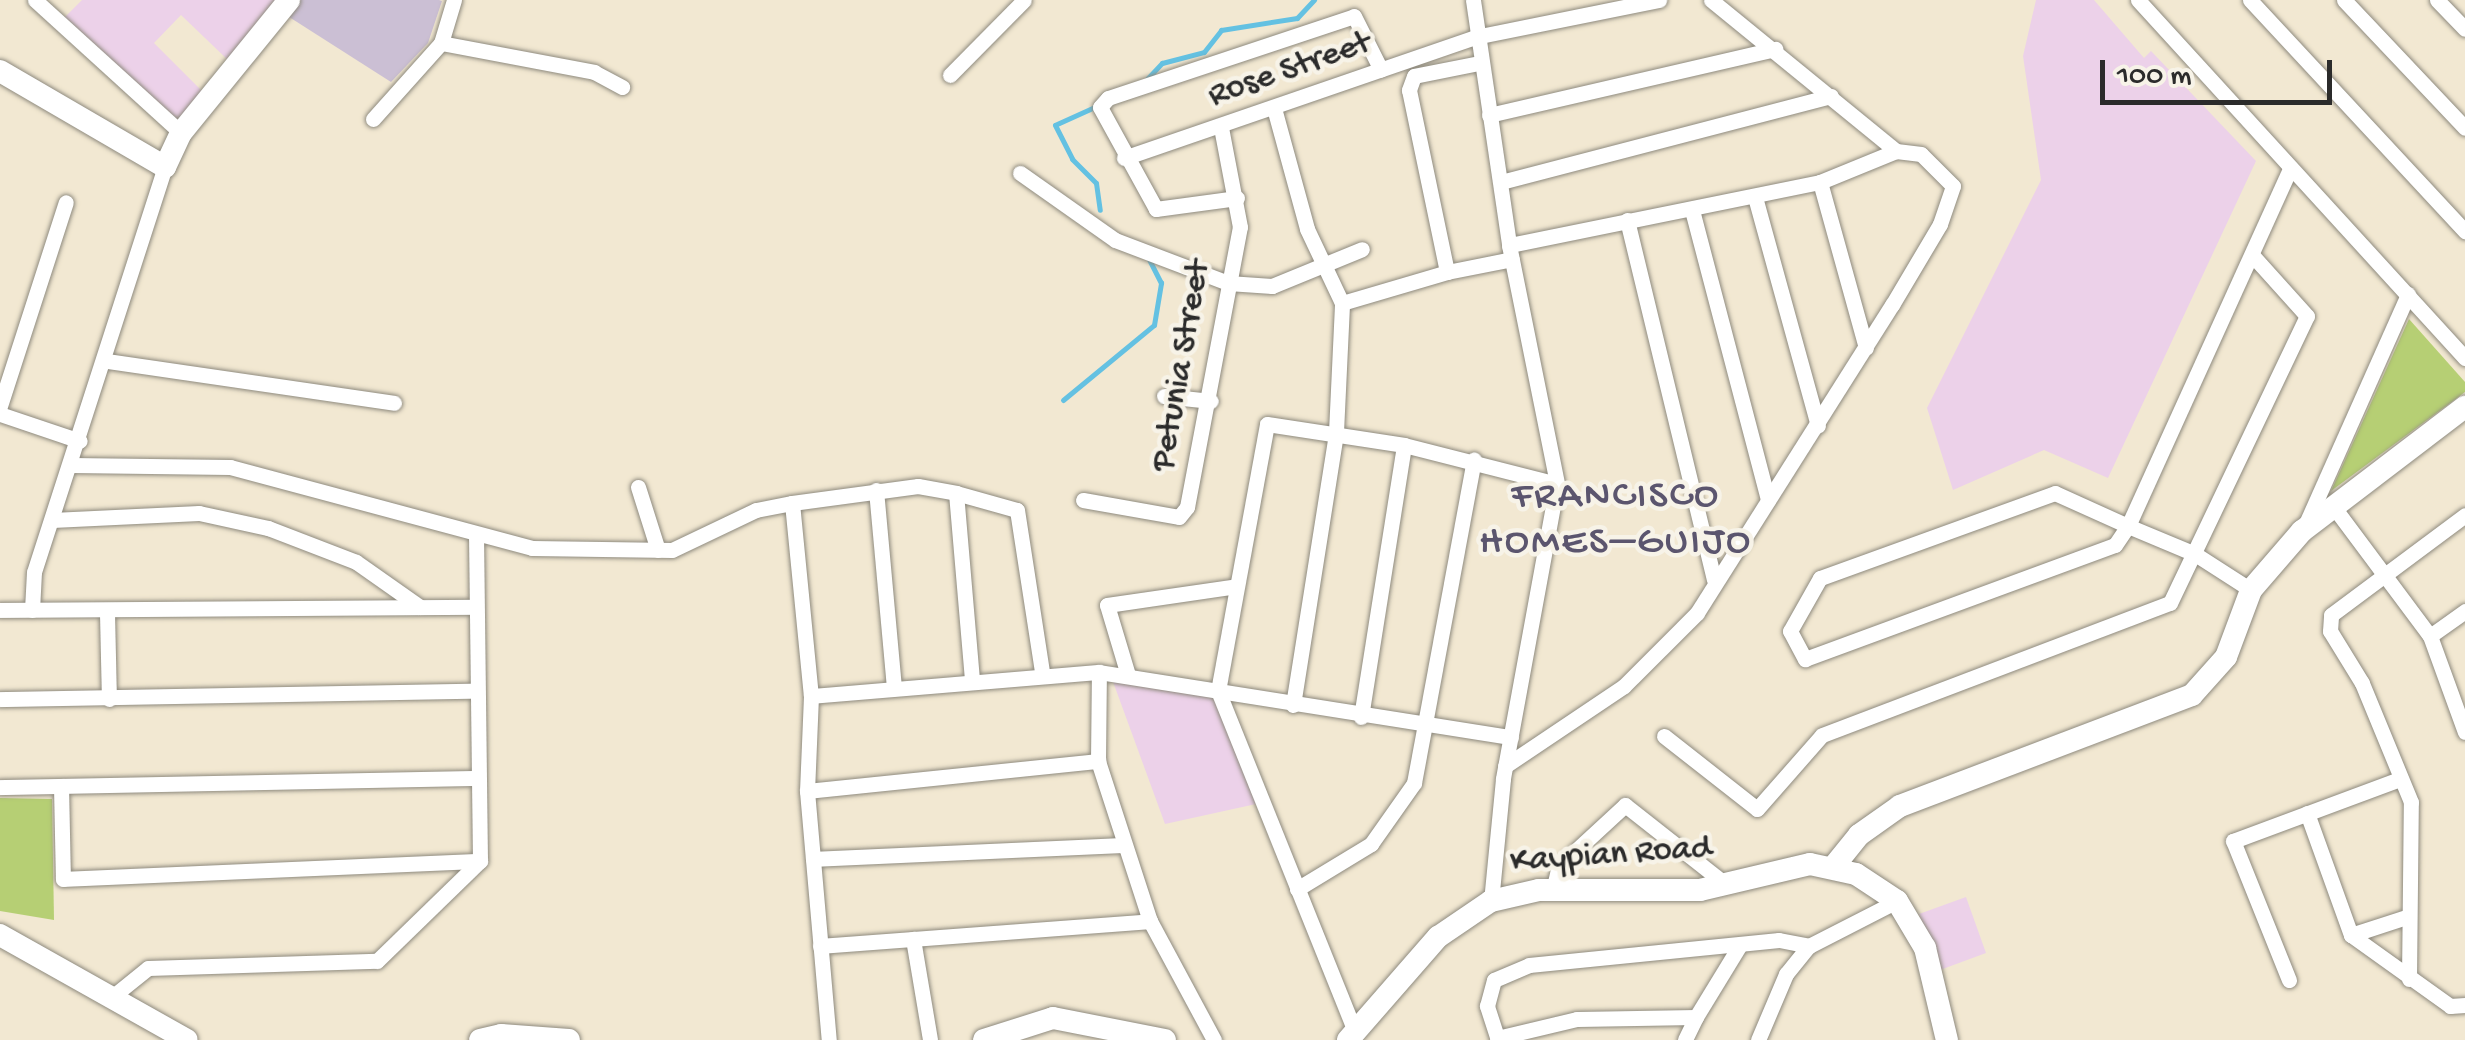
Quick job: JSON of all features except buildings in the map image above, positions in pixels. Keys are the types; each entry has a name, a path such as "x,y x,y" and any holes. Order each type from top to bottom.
{"main road":[{"path":"0,71 165,166 182,133 289,0"},
{"path":"1834,866 1858,835 1900,806 2192,696 2226,657 2251,590 2302,531 2465,407"},
{"name":"Kaypian Road","path":"1352,1037 1438,937 1491,901 1553,891 1632,894 1724,884 1810,864 1834,866 1875,883 1897,901 1925,948 1947,1040"},
{"path":"0,936 186,1040"},
{"path":"984,1040 1053,1018 1166,1040"},
{"path":"480,1040 501,1035 568,1040"}],"street":[{"path":"35,0 182,133"},
{"path":"373,120 441,43 454,0"},
{"path":"950,75 1024,0"},
{"path":"1473,0 1479,63 1511,252 1556,484 1506,766 1491,901"},
{"name":"Rose Street","path":"1124,158 1221,128 1475,36 1659,0"},
{"path":"1506,766 1624,686 1672,642 1866,348 1940,224 1953,186 1921,154 1896,151 1776,48 1711,0"},
{"path":"2250,0 2465,230"},
{"path":"2344,0 2465,128"},
{"path":"2437,0 2465,29"},
{"path":"2146,3 2290,169 2465,358"},
{"path":"1237,198 1156,209 1100,110 1108,98 1354,16 1380,70"},
{"path":"441,43 594,72 622,87"},
{"path":"1489,115 1776,48"},
{"path":"1447,272 1409,81 1479,63"},
{"path":"1501,182 1831,96"},
{"path":"1274,108 1323,264 1342,303 1336,432 1293,705"},
{"name":"Petunia Street","path":"1083,500 1183,515 1211,401 1240,226 1221,128"},
{"path":"1342,303 1626,220 1755,198 1820,182 1868,168 1896,151"},
{"path":"32,610 34,572 106,361 165,166"},
{"path":"2251,590 2195,554 2128,526 2055,494 1820,578 1790,631 1805,659 2116,545 2128,526 2290,169"},
{"path":"1020,173 1116,240 1228,284 1272,286 1362,249"},
{"path":"1820,182 1866,348"},
{"path":"1755,198 1818,424"},
{"path":"0,406 66,202"},
{"path":"1692,210 1768,500"},
{"path":"1626,220 1714,580"},
{"path":"1664,736 1757,809 1822,735 2170,603 2307,316 2252,255"},
{"path":"2302,531 2408,294"},
{"path":"106,361 394,403"},
{"path":"1164,396 1211,401"},
{"path":"0,414 80,440"},
{"path":"1352,1037 1218,691 1267,424 1404,445 1556,484"},
{"path":"1362,717 1404,445"},
{"path":"1297,888 1343,865 1394,819 1414,784 1474,460"},
{"path":"70,465 247,470 476,538 532,548 658,550 694,545 756,510 792,503 918,486 956,493 1017,510 1042,672"},
{"path":"638,487 658,550"},
{"path":"876,490 894,688"},
{"path":"956,493 972,679"},
{"path":"792,503 811,696 807,791 829,1040"},
{"path":"2333,506 2430,636 2465,732"},
{"path":"52,520 200,512 268,528 356,562 420,607"},
{"path":"2408,979 2411,802 2398,780 2362,683 2330,632 2330,615 2465,515"},
{"path":"112,997 148,968 377,961 480,861 476,538"},
{"path":"1128,675 1108,605 1238,586"},
{"path":"0,610 107,613 475,607"},
{"path":"2430,636 2465,611"},
{"path":"107,613 108,699"},
{"path":"811,696 1042,672 1099,672 1511,738"},
{"path":"1099,672 1098,761 1120,846 1150,921 1214,1040"},
{"path":"0,698 476,691"},
{"path":"807,791 1098,761"},
{"path":"0,787 478,778"},
{"path":"2289,980 2233,841 2398,780"},
{"path":"61,786 63,880 480,861"},
{"path":"1553,891 1559,866 1625,805 1724,884"},
{"path":"2307,814 2351,935 2450,1006 2465,1005"},
{"path":"813,859 1120,846"},
{"path":"1758,1040 1786,974 1809,946 1897,901"},
{"path":"2351,935 2409,916"},
{"path":"820,946 1150,921"},
{"path":"913,939 930,1040"},
{"path":"1696,1017 1577,1018 1497,1039 1487,1006 1494,980 1529,965 1778,940 1809,946"},
{"path":"1684,1040 1740,945"}],"shaded area":[{"path":"82,0 283,0 230,62 181,15 154,43 203,92 175,125 62,20"},
{"path":"297,0 442,1 428,43 391,82 286,15"},
{"path":"2036,0 2094,0 2144,58 2151,51 2256,161 2108,478 2044,450 1953,490 1927,408 2041,180 2023,56"},
{"path":"1112,679 1216,697 1256,804 1165,824"},
{"path":"1966,897 1986,953 1940,970 1919,914"}],"green space":[{"path":"2409,319 2465,382 2465,392 2331,491"},
{"path":"0,798 52,799 54,920 0,911"}],"waterway":[{"path":"1147,79 1162,63 1204,52 1221,30 1297,18 1314,0"},
{"path":"1099,105 1055,125 1072,159 1096,183 1100,210"},
{"path":"1063,400 1154,325 1161,283 1149,259"}],"district":[{"name":"FRANCISCO HOMES–GUIJO","path":"1616,521"}]}
